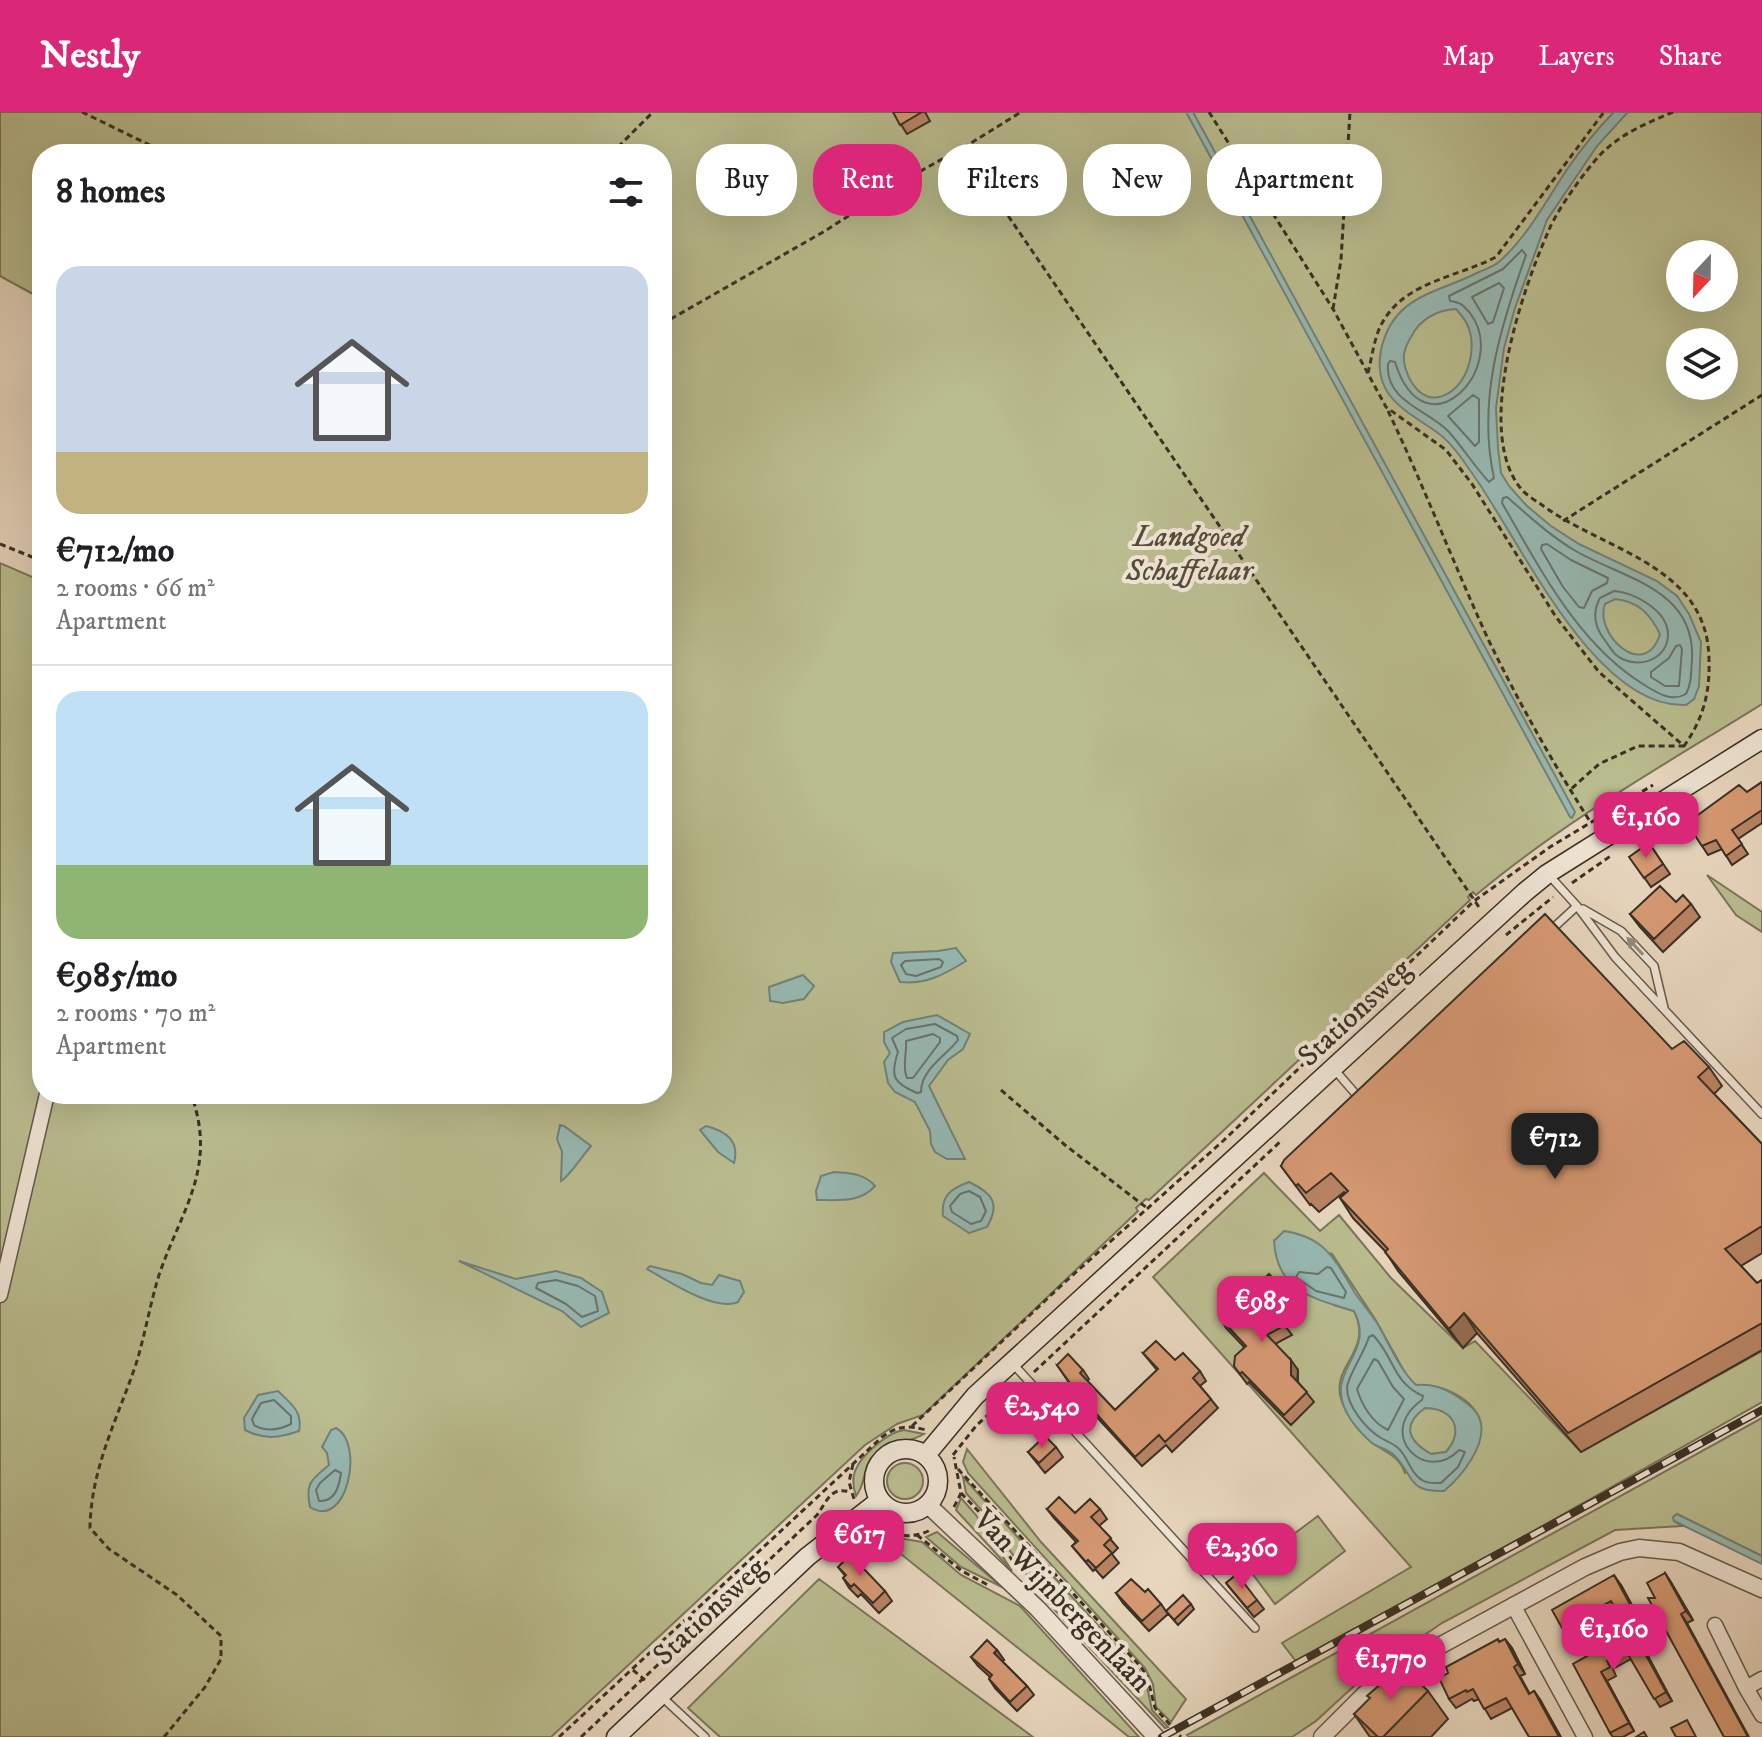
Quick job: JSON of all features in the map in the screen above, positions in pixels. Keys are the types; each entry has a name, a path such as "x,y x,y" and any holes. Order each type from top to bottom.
{"main road":[{"name":"Stationsweg","path":"926,1455 975,1396 1011,1362 1547,874 1762,739"},
{"path":"906,1449 926,1455 937,1470 938,1489 921,1510 894,1511 880,1500 874,1481 880,1462 887,1455 906,1449"},
{"name":"Stationsweg","path":"616,1737 807,1557 880,1500"}],"street":[{"path":"0,1295 45,1104"},
{"name":"Van Wijnbergenlaan","path":"928,1505 1038,1609 1156,1737"},
{"path":"1322,1737 1389,1674 1594,1562 1620,1552 1639,1548 1689,1555 1762,1589"},
{"path":"1513,1605 1585,1737"},
{"path":"1715,1625 1762,1715"},
{"path":"1746,1688 1762,1679"}],"lane":[{"path":"1547,874 1577,906 1615,957 1762,1114"},
{"path":"1544,937 1577,906"},
{"path":"1577,906 1621,931 1654,966 1665,1009"},
{"path":"1333,1069 1364,1103 1354,1113"},
{"path":"1011,1362 1255,1628"},
{"path":"661,1695 705,1737"}],"path":[{"path":"82,112 148,144"},
{"path":"621,144 653,112"},
{"path":"969,144 1021,112"},
{"path":"1209,112 1333,309 1386,407 1406,446 1490,642 1591,823"},
{"path":"1333,309 1341,260 1350,112"},
{"path":"1367,373 1381,326 1394,306 1408,292 1471,270 1496,257 1604,112"},
{"path":"1673,112 1634,129 1600,155 1549,228 1509,348 1500,408 1503,448 1522,490 1563,521 1664,573 1683,589 1697,612 1709,641 1710,689 1696,729 1684,746"},
{"path":"672,318 938,162"},
{"path":"1008,216 1491,923"},
{"path":"1563,521 1762,395"},
{"path":"1386,407 1446,450 1472,484 1556,617 1599,672 1684,746"},
{"path":"0,544 32,557"},
{"path":"1570,790 1599,764 1638,746 1684,746"},
{"path":"1001,1090 1065,1145 1147,1208"},
{"path":"164,1737 205,1687 221,1659 221,1636 177,1595 109,1549 90,1528 91,1499 98,1466 144,1339 159,1276 200,1170 200,1133 193,1104"},
{"path":"559,1737 892,1429 912,1426"},
{"path":"953,1455 961,1493 982,1515 1017,1568"},
{"path":"581,1737 817,1515 830,1495 840,1490 850,1492 853,1464"},
{"path":"958,1469 1141,1667 1147,1676 1155,1708 1181,1737"},
{"path":"917,1535 962,1571 998,1590"}],"green space":[{"name":"Landgoed Schaffelaar","path":"0,112 1762,112 1762,704 1579,818 1476,895 1473,892 1468,897 1470,900 1149,1200 1146,1199 1136,1208 1138,1211 923,1415 897,1424 865,1445 551,1737 0,1737 0,563 32,577 32,1104 672,1104 672,144 32,144 32,294 0,276"},
{"path":"1707,875 1762,912 1762,932 1736,915"},
{"path":"1264,1173 1320,1231 1339,1215 1391,1278 1463,1348 1475,1341 1581,1452 1762,1351 1762,1402 1298,1664 1282,1643 1411,1567 1153,1277","holes":["1275,1241 1332,1254 1375,1319 1408,1378 1417,1386 1443,1389 1461,1397 1475,1410 1481,1424 1477,1444 1405,1473 1396,1459 1369,1440 1354,1424 1343,1405 1340,1387 1359,1337 1354,1311 1334,1305"]},
{"path":"1425,1408 1443,1412 1454,1422 1455,1436 1446,1452 1431,1454 1417,1444 1410,1432 1417,1414"},
{"path":"1762,1418 1762,1556 1677,1514 1674,1521 1683,1526 1615,1530 1442,1623 1388,1660 1316,1721 1292,1737 1187,1735"},
{"path":"904,1430 924,1434 889,1445 877,1453 868,1464 856,1496 853,1477 863,1458 883,1440"},
{"path":"967,1449 1041,1542 1186,1699 1171,1722 1156,1707 1153,1684 1145,1668 968,1473 963,1462"},
{"path":"905,1463 917,1469 923,1481 917,1493 905,1499 893,1493 887,1481 893,1469"},
{"path":"963,1477 1145,1677 1152,1710 1168,1727 1165,1728 1040,1594 984,1513 966,1493"},
{"path":"961,1498 976,1515 1012,1571 956,1510"},
{"path":"1318,1516 1345,1551 1275,1604 1248,1568"},
{"path":"937,1532 1002,1587 961,1567 926,1537"},
{"path":"876,1534 922,1542 961,1575 1020,1606 1139,1737 1129,1737"},
{"path":"819,1579 1033,1737 720,1737 688,1708"}],"water":[{"path":"1186,112 1193,112 1210,144 1207,144 1207,151"},
{"path":"1614,112 1628,112 1597,146 1547,220 1515,308 1504,348 1496,408 1501,473 1527,506 1551,526 1579,544 1657,581 1677,596 1701,642 1699,686 1694,699 1686,705 1652,699 1619,679 1589,649 1534,573 1462,459 1442,436 1394,400 1382,380 1380,366 1381,350 1395,318 1418,299 1500,261 1528,229 1573,161","holes":["1456,309 1470,334 1472,345 1468,367 1463,378 1449,393 1439,397 1424,395 1408,376 1405,350 1424,320 1442,311","1615,599 1630,602 1642,610 1660,634 1653,648 1644,654 1633,654 1623,649 1607,629 1605,604"]},
{"path":"1243,216 1250,216 1575,812 1570,817"},
{"path":"956,948 966,961 927,980 900,982 891,962 893,953"},
{"path":"803,975 814,986 804,999 783,1003 770,1001 769,987"},
{"path":"937,1015 970,1034 963,1049 948,1060 929,1086 965,1159 947,1159 935,1152 930,1131 915,1102 895,1092 888,1083 884,1062 890,1053 884,1042 884,1032 903,1022"},
{"path":"560,1125 591,1146 561,1181 562,1152 557,1139"},
{"path":"706,1126 730,1138 735,1149 734,1163 718,1152 700,1130"},
{"path":"834,1172 861,1176 875,1186 856,1198 817,1200 816,1191 821,1176"},
{"path":"969,1182 983,1190 994,1205 987,1227 969,1233 943,1216 943,1209 948,1194"},
{"path":"1284,1231 1320,1245 1335,1260 1410,1379 1416,1385 1448,1391 1476,1413 1481,1429 1477,1449 1465,1469 1444,1491 1417,1486 1394,1455 1372,1443 1351,1420 1343,1403 1341,1388 1359,1340 1354,1311 1311,1297 1290,1282 1282,1272 1274,1241","holes":["1425,1408 1435,1409 1454,1422 1455,1436 1446,1452 1431,1454 1417,1444 1410,1427 1417,1414"]},
{"path":"459,1261 516,1279 556,1271 581,1278 602,1292 609,1313 581,1327 562,1311"},
{"path":"650,1266 712,1285 719,1275 740,1281 744,1292 738,1302 717,1303 679,1287 647,1269"},
{"path":"278,1391 298,1413 299,1431 272,1437 245,1430 244,1418 258,1395"},
{"path":"336,1428 345,1437 349,1450 348,1482 334,1507 323,1511 310,1507 308,1492 314,1479 329,1465 327,1453 322,1447 331,1430"},
{"path":"1677,1514 1762,1556 1762,1564 1674,1521 1673,1517"}],"building":[{"path":"893,112 922,112 900,125"},
{"path":"1762,782 1762,810 1732,830 1742,844 1726,856 1716,840 1702,846 1687,823 1739,785 1747,792"},
{"path":"1649,843 1663,864 1644,878 1629,857"},
{"path":"1660,886 1676,902 1683,895 1691,904 1654,939 1630,914"},
{"path":"1545,914 1672,1049 1684,1041 1709,1067 1698,1077 1762,1144 1762,1226 1725,1249 1757,1283 1762,1280 1762,1323 1568,1433 1464,1313 1449,1329 1385,1252 1388,1249 1340,1198 1348,1191 1331,1173 1306,1193 1298,1184 1296,1186 1281,1166"},
{"path":"1269,1274 1284,1290 1271,1302 1275,1306 1271,1310 1285,1325 1267,1335 1291,1360 1291,1375 1307,1392 1284,1415 1234,1366 1235,1356 1246,1346 1220,1318 1234,1304 1228,1299 1245,1283 1252,1290"},
{"path":"1156,1341 1175,1360 1183,1353 1200,1371 1193,1378 1211,1399 1165,1442 1159,1435 1135,1457 1075,1390 1057,1365 1068,1354 1083,1370 1080,1373 1115,1410 1158,1369 1143,1353"},
{"path":"1021,1396 1035,1411 1022,1424 1008,1408"},
{"path":"1045,1436 1056,1447 1039,1463 1028,1452"},
{"path":"1059,1497 1075,1513 1090,1499 1100,1509 1091,1517 1111,1538 1104,1545 1112,1553 1096,1568 1072,1546 1078,1541 1047,1509"},
{"path":"844,1548 885,1591 873,1603 854,1584 851,1587 843,1578 846,1575 838,1567 844,1561"},
{"path":"1665,1573 1686,1611 1681,1614 1748,1737 1724,1737 1648,1598 1655,1598 1647,1583"},
{"path":"1237,1574 1257,1600 1247,1608 1226,1583"},
{"path":"1614,1575 1633,1610 1617,1611 1611,1601 1562,1628 1552,1610"},
{"path":"1131,1579 1145,1592 1148,1589 1161,1604 1142,1621 1116,1593"},
{"path":"1183,1595 1191,1604 1174,1620 1166,1611"},
{"path":"1628,1622 1666,1692 1654,1699 1626,1651 1607,1661 1610,1667 1601,1672 1629,1723 1610,1733 1573,1664 1587,1656 1582,1647"},
{"path":"1498,1639 1499,1642 1505,1639 1518,1664 1514,1667 1529,1694 1534,1691 1559,1737 1529,1737 1506,1698 1484,1709 1473,1689 1449,1699 1439,1678 1448,1673 1446,1667"},
{"path":"987,1640 997,1650 994,1653 1027,1686 1010,1702 989,1679 992,1675 971,1657"},
{"path":"1402,1665 1428,1691 1383,1737 1378,1737 1354,1714 1370,1698 1367,1696"},
{"path":"1687,1720 1696,1737 1676,1737 1671,1728"}],"railway":[{"path":"1162,1737 1762,1410"}]}
